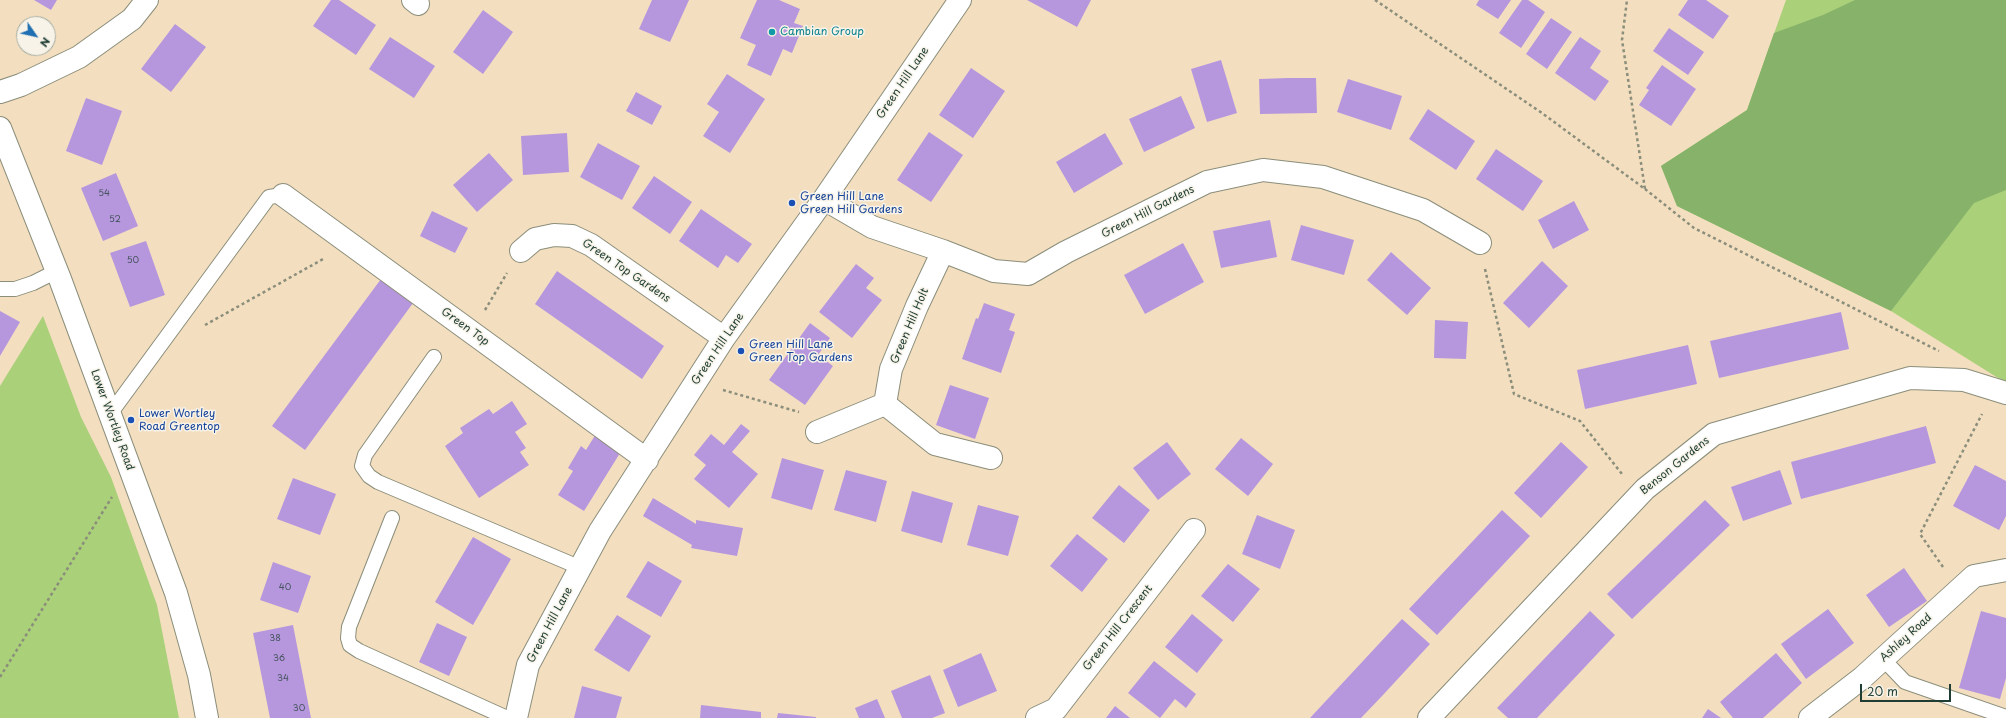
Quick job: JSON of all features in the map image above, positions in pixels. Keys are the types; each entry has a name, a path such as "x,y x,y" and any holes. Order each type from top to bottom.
{"street":[{"path":"0,92 21,85 79,57 132,19 147,0"},
{"name":"Green Hill Lane","path":"516,718 528,665 600,531 724,338 824,199 960,0"},
{"name":"Lower Wortley Road","path":"0,128 57,271 176,593 199,675 207,718"},
{"name":"Green Hill Gardens","path":"824,199 872,227 943,251 994,271 1028,274 1066,252 1207,182 1263,170 1323,177 1423,210 1480,243"},
{"name":"Green Top","path":"283,195 646,460"},
{"name":"Green Top Gardens","path":"521,251 535,239 554,235 572,236 591,245 724,338"},
{"name":"Green Hill Holt","path":"885,404 891,369 917,306 943,251"},
{"name":"Benson Gardens","path":"1429,718 1645,489 1714,434 1910,378 1964,380 2000,391"},
{"path":"817,432 885,404 935,444 991,458"},
{"name":"Green Hill Crescent","path":"1036,718 1056,709 1194,530"},
{"name":"Ashley Road","path":"1810,718 1883,659 1974,576 2006,570"}],"lane":[{"path":"110,414 269,197 283,195"},
{"path":"0,289 15,289 57,271"},
{"path":"434,357 365,455 362,466 369,476 378,482 581,568"},
{"path":"392,518 349,627 348,638 350,645 359,651 507,718"},
{"path":"1883,659 1905,682 2006,717"}],"path":[{"path":"1375,0 1542,113 1645,189 1694,228 1953,358 1964,380"},
{"path":"1627,0 1622,40 1645,189"},
{"path":"1480,243 1486,278 1514,394 1580,421 1624,478 1645,489"},
{"path":"202,327 351,244"},
{"path":"471,332 521,251"},
{"path":"696,382 837,423"},
{"path":"1959,590 1920,534 2000,391"},
{"path":"0,677 130,468"}],"green space":[{"path":"1786,0 2006,0 2006,383 1891,311 1677,206 1661,166 1747,110"},
{"path":"1855,0 2006,0 2006,190 1974,203 1891,311 1677,206 1661,166 1747,110 1774,33 1823,15"},
{"path":"43,316 81,417 111,477 157,605 179,718 0,718 0,386"}],"building":[{"path":"34,0 57,0 51,10"},
{"path":"331,0 339,0 376,25 356,55 313,26"},
{"path":"652,0 689,0 670,42 639,29"},
{"name":"Cambian Group","path":"757,0 779,0 800,9 794,23 803,26 792,53 783,49 771,76 747,65 756,45 740,38"},
{"path":"1027,0 1091,0 1077,27"},
{"path":"1479,0 1511,0 1498,19 1476,5"},
{"path":"1522,0 1528,0 1545,12 1521,48 1499,33"},
{"path":"1688,0 1706,0 1729,16 1713,39 1678,15"},
{"path":"483,10 513,32 483,74 453,52"},
{"path":"1551,18 1572,32 1547,69 1526,54"},
{"path":"175,24 206,47 171,92 141,69"},
{"path":"1669,28 1704,52 1688,75 1653,51"},
{"path":"390,37 435,66 414,98 369,69"},
{"path":"1580,37 1601,51 1590,68 1609,81 1595,101 1555,73"},
{"path":"1221,60 1237,113 1207,122 1191,69"},
{"path":"1662,65 1696,89 1671,126 1639,105 1649,90 1646,88"},
{"path":"971,68 1005,91 973,138 939,115"},
{"path":"727,74 765,99 730,153 703,136 719,112 707,104"},
{"path":"1316,78 1317,113 1260,114 1259,79"},
{"path":"1348,79 1402,96 1391,130 1337,112"},
{"path":"636,92 662,106 652,125 626,111"},
{"path":"1181,96 1195,128 1144,152 1129,119"},
{"path":"86,98 122,111 102,165 66,151"},
{"path":"1428,109 1475,141 1456,170 1409,139"},
{"path":"929,132 963,155 931,202 897,180"},
{"path":"567,133 569,172 523,175 521,136"},
{"path":"1105,133 1123,164 1074,193 1056,162"},
{"path":"598,143 640,166 622,200 580,177"},
{"path":"1496,149 1543,181 1523,211 1476,179"},
{"path":"489,153 513,180 477,212 453,185"},
{"path":"116,173 138,226 103,241 81,188"},
{"path":"654,176 692,202 670,234 632,208"},
{"path":"1574,201 1589,230 1553,249 1538,220"},
{"path":"701,209 752,244 738,263 726,255 718,268 679,241"},
{"path":"432,211 468,228 455,253 420,236"},
{"path":"1270,220 1277,257 1221,268 1213,231"},
{"path":"1301,225 1354,240 1344,275 1291,260"},
{"path":"146,241 165,295 130,307 110,253"},
{"path":"1183,243 1204,282 1145,314 1124,275"},
{"path":"1391,252 1431,288 1407,315 1367,280"},
{"path":"1542,261 1568,286 1529,328 1503,303"},
{"path":"856,264 874,278 866,288 882,300 852,338 819,312"},
{"path":"557,271 664,346 642,379 535,304"},
{"path":"384,275 416,299 305,450 272,426"},
{"path":"984,303 1015,314 1009,330 1015,332 1001,373 962,359 976,318 978,319"},
{"path":"0,311 20,322 0,356"},
{"path":"1841,312 1849,349 1719,378 1710,341"},
{"path":"1435,320 1468,322 1466,359 1434,358"},
{"path":"810,323 830,338 818,355 833,366 805,405 769,380"},
{"path":"1688,345 1697,384 1585,409 1577,370"},
{"path":"950,385 989,398 975,439 936,425"},
{"path":"512,401 527,424 515,432 526,448 520,452 529,465 479,498 445,446 463,433 460,428 489,409 493,414"},
{"path":"741,424 750,431 732,452 758,474 729,508 694,479 706,465 694,455 711,434 724,445"},
{"path":"1926,426 1936,463 1801,499 1791,462"},
{"path":"599,429 625,445 584,511 558,495 573,471 568,468 581,446 586,450"},
{"path":"1241,438 1273,464 1248,496 1215,469"},
{"path":"1167,442 1191,474 1158,500 1133,468"},
{"path":"1561,442 1588,467 1541,518 1514,493"},
{"path":"782,458 824,470 812,510 771,498"},
{"path":"1975,465 2006,481 2006,516 1999,530 1953,506"},
{"path":"846,470 887,481 876,522 834,510"},
{"path":"1780,470 1792,504 1743,521 1731,487"},
{"path":"293,478 336,494 320,535 277,519"},
{"path":"1119,485 1150,510 1124,543 1092,518"},
{"path":"912,491 953,503 942,543 901,531"},
{"path":"653,498 696,524 696,520 743,528 737,556 691,548 692,545 643,516"},
{"path":"1705,500 1730,525 1632,619 1607,594"},
{"path":"978,505 1019,516 1008,556 967,545"},
{"path":"1502,510 1530,536 1437,635 1409,609"},
{"path":"1257,515 1295,530 1280,569 1242,554"},
{"path":"1077,534 1108,559 1082,592 1050,566"},
{"path":"473,537 511,559 473,625 435,602"},
{"path":"648,561 682,581 661,617 626,597"},
{"path":"273,562 311,576 298,613 260,600"},
{"path":"1228,564 1260,589 1233,622 1201,596"},
{"path":"1904,568 1927,601 1889,627 1866,595"},
{"path":"1828,609 1854,643 1806,679 1781,644"},
{"path":"1590,611 1615,635 1537,718 1508,718 1497,708"},
{"path":"1981,611 2006,618 2006,678 2000,699 1959,688"},
{"path":"1192,614 1223,640 1197,673 1165,647"},
{"path":"617,615 651,636 629,672 594,650"},
{"path":"1402,619 1430,644 1383,695 1361,718 1310,718"},
{"path":"437,623 467,637 449,676 419,662"},
{"path":"293,625 311,718 270,718 253,633"},
{"path":"981,653 997,691 958,707 943,670"},
{"path":"1776,653 1802,683 1763,718 1733,718 1720,702"},
{"path":"1154,661 1196,694 1186,708 1175,699 1160,718 1128,693"},
{"path":"930,675 945,713 932,718 902,718 891,691"},
{"path":"582,686 622,697 616,718 574,718"},
{"path":"877,699 885,718 859,718 855,708"},
{"path":"701,705 761,712 761,718 700,718"},
{"path":"1115,706 1130,718 1106,718"},
{"path":"1708,709 1721,718 1702,718"},
{"path":"778,713 816,717 816,718 777,718"}],"place":[{"name":"Cambian Group","path":"772,32"},
{"name":"Green Hill Lane Green Hill Gardens","path":"792,203"},
{"name":"Green Hill Lane Green Top Gardens","path":"741,351"},
{"name":"Lower Wortley Road Greentop","path":"131,420"}]}
